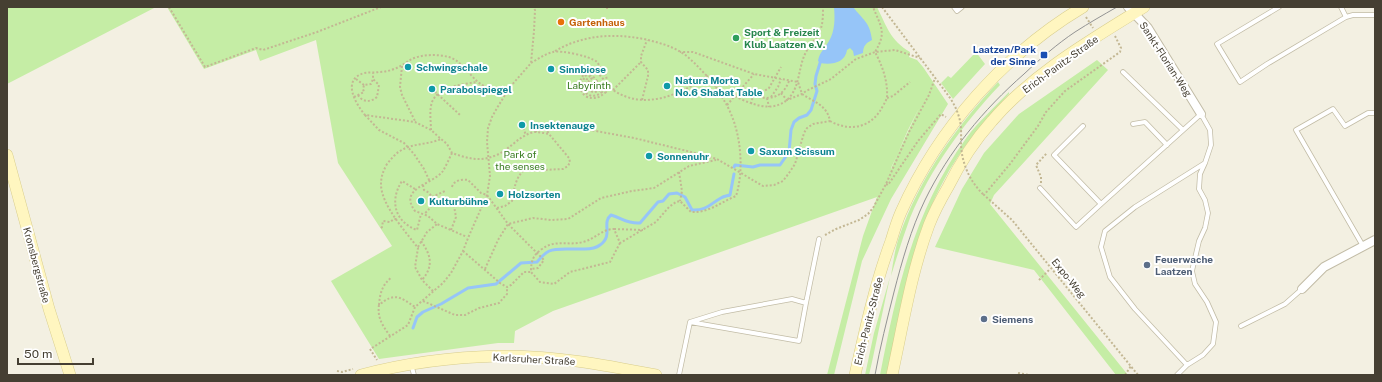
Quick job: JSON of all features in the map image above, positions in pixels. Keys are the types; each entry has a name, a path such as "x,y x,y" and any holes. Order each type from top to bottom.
{"main road":[{"name":"Erich-Panitz-Straße","path":"855,375 867,320 885,257 901,212 923,171 955,123 977,96 998,74 1037,38 1081,8"},
{"name":"Erich-Panitz-Straße","path":"892,375 916,265 930,224 959,166 992,121 1018,94 1045,72 1136,9"},
{"name":"Kronsbergstraße","path":"7,155 49,309 70,375"},
{"name":"Karlsruher Straße","path":"361,375 411,364 457,358 486,357 533,358 607,366 656,375"}],"street":[{"name":"Sankt-Florian-Weg","path":"1136,9 1201,114"},
{"path":"1302,289 1324,268 1375,240"}],"lane":[{"path":"954,7 957,11 962,7"},
{"path":"1278,7 1217,44 1240,82 1346,16 1352,14 1375,15"},
{"path":"1341,7 1346,16"},
{"path":"1123,72 1183,130"},
{"path":"1364,246 1296,130 1333,109 1345,126 1368,113 1375,113"},
{"path":"1040,188 1076,227 1201,114 1210,130 1211,145 1200,174 1199,189 1205,200 1208,213 1205,228 1199,241 1192,271 1195,284 1207,302 1216,322 1213,344 1203,356 1187,365 1177,375"},
{"path":"1133,124 1145,122 1167,145"},
{"path":"1083,126 1054,155 1101,204"},
{"path":"1187,365 1135,309 1110,277 1101,247 1105,231 1135,207 1205,162"},
{"path":"690,322 799,341 819,239"},
{"path":"1241,326 1285,304 1302,289"},
{"path":"690,322 722,312 792,299 806,303"},
{"path":"679,375 690,322"},
{"path":"411,364 414,375"}],"path":[{"path":"169,7 205,67 256,48 263,50 303,37 382,7"},
{"path":"531,63 535,10 533,7"},
{"path":"787,100 798,82 800,67 805,54 822,27 823,7"},
{"path":"873,7 881,27 882,35 881,41 875,52"},
{"path":"819,239 832,231 859,220 868,214 873,208 886,184 909,132 929,95 935,78 883,8"},
{"path":"1081,8 1098,36"},
{"path":"984,195 1010,164 1051,107 1065,92 1120,52 1122,48 1110,28"},
{"path":"378,362 371,349 408,325 416,307 443,283 451,273 464,251 468,238 487,195 490,176 487,142 488,128 496,108 510,87 531,63 578,40 596,36 630,36 658,43 680,52 696,64 707,76 727,105 735,127 741,173 736,196 723,201 716,207 700,212 691,212 681,200 682,191 679,172"},
{"path":"613,90 641,62 641,56 647,40"},
{"path":"716,87 750,104 769,107 802,94 806,90 831,79 856,58 875,52 895,50 920,58"},
{"path":"554,51 581,55 596,62 606,75 607,84"},
{"path":"680,52 693,52 754,74 798,82"},
{"path":"365,115 415,122 431,130 447,144 452,153 466,158 488,158 503,152 526,135 545,127 563,125 627,136 717,160 763,186 774,185 782,181 790,173 795,164 807,128 813,124 830,121 841,126 852,128 862,126 877,115 887,98 884,72 875,52"},
{"path":"430,182 408,147 398,139 379,130 356,105 352,91 352,84 355,78 366,72 373,73 395,69 411,60 423,56 437,55 450,57 459,63 472,75 476,82"},
{"path":"641,62 646,67 648,76 642,100"},
{"path":"402,66 400,87 402,95 415,122"},
{"path":"750,104 754,96 762,94 769,88 781,67"},
{"path":"594,84 597,81 589,72 582,82 582,86 586,93 593,96 602,92 600,90 593,93 586,88 585,81 590,76 592,78 588,84 590,88 595,89 600,86 606,92 602,96 595,99 585,96 580,89 580,79 590,68 594,69 613,90 627,97 642,100 677,94 707,76"},
{"path":"355,78 364,85 370,84 373,79 373,73"},
{"path":"727,105 754,74"},
{"name":"Expo-Weg","path":"935,78 948,95 958,113 961,131 962,156 972,182 1012,220 1050,269 1138,375"},
{"path":"358,95 364,100 373,100 377,97 379,85 373,79"},
{"path":"772,97 781,79"},
{"path":"740,90 754,96 767,98 781,93 788,81"},
{"path":"431,130 432,101 446,88 476,82 496,89 510,87"},
{"path":"798,82 802,94 816,101 822,106 830,121"},
{"path":"887,98 893,96 910,82"},
{"path":"354,97 364,92 364,85"},
{"path":"432,89 460,115"},
{"path":"781,93 787,100"},
{"path":"767,98 769,107"},
{"path":"886,184 888,185 918,141 941,114"},
{"path":"497,208 505,206 512,201 515,185 519,175 523,171 563,169 568,166 570,162 569,158 545,127"},
{"path":"523,128 526,135"},
{"path":"534,132 549,134"},
{"path":"418,248 391,211 383,196 381,184 382,173 392,158 408,147 434,142 441,139"},
{"path":"1040,188 1041,177 1036,165 1050,151 1054,155"},
{"path":"423,185 424,190 432,197 432,203 430,210 424,214 421,214 415,211 410,201 411,194 415,189 423,185 430,182 442,171 452,153"},
{"path":"485,269 498,240 508,224 533,218 551,220 568,218 601,198 654,188 689,166 717,160"},
{"path":"452,187 453,184 461,179 468,180 481,193 487,195 508,224 544,260 538,268 531,269"},
{"path":"415,189 402,181 398,187 396,195 396,209 401,220 409,227 417,230 421,214"},
{"path":"432,197 445,191"},
{"path":"644,230 608,229 584,242 548,244 536,253 532,259 531,272 540,282 554,284 570,272 610,262 620,243 644,230 656,222 676,202 681,200"},
{"path":"451,230 456,217 454,206"},
{"path":"391,211 396,209"},
{"path":"424,214 437,224 468,238"},
{"path":"380,228 382,227 383,221 390,222 397,219"},
{"path":"433,291 422,280 415,267 418,248 421,241 427,232 437,224"},
{"path":"614,229 620,243"},
{"path":"421,241 429,254 430,266 428,273 422,280"},
{"path":"464,251 496,280 507,287"},
{"path":"1039,280 1050,269"},
{"path":"507,287 524,272 531,272"},
{"path":"390,336 381,323 378,313 380,292 386,282 392,278"},
{"path":"423,301 433,304 455,315 465,315 479,308 499,303 507,294 507,287"},
{"path":"379,305 387,298 393,296 401,298 416,307"},
{"path":"1125,375 1131,366"},
{"path":"1018,373 1029,375"}],"green space":[{"path":"7,7 156,7 7,84"},
{"name":"Park of the senses","path":"167,7 877,7 893,38 910,52 909,57 917,60 923,67 948,104 891,199 862,261 834,375 827,375 863,236 877,197 553,311 515,331 514,343 498,343 379,359 331,281 392,246 338,163 316,40 260,61 256,50 204,69","holes":["919,108 898,154 908,130"]},
{"path":"976,52 985,64 953,99 941,83 948,76 951,78"},
{"path":"1097,60 1108,70 994,195 990,204 1128,375 1116,375 1034,270 935,247 962,189 984,153 1019,114"},
{"path":"998,82 1000,85 973,115 949,147 918,200 910,218 891,276 899,237 917,194 928,174 953,135"},
{"path":"1009,92 1009,94 982,125 957,158 941,186 927,216 887,375 880,375 893,311 901,281 910,251 933,193 967,137"},
{"path":"890,277 869,375 865,375 874,333"}],"water":[{"path":"834,7 853,7 868,25 872,40 865,45 863,53 854,56 853,51 850,48 847,50 844,58 837,62 829,64 820,63 818,61 820,55 829,41 833,29"}],"waterway":[{"path":"734,167 735,165 753,167 760,165 780,165 789,152 791,130 794,122 807,115 811,110 817,91 815,84 820,63"},
{"path":"413,328 417,317 423,312 441,304 468,288 496,284 521,263 537,262 546,253 552,250 595,248 604,241 606,237 607,222 611,215 628,222 640,223 658,202 663,201 669,194 677,193 685,197 692,210 708,207 722,197 730,195 734,174"}],"tram line":[{"path":"875,375 881,344 900,269 915,222 934,182 956,148 981,117 1030,68 1068,37 1117,7"}],"place":[{"name":"Gartenhaus","path":"561,22"},
{"name":"Sport & Freizeit Klub Laatzen e.V.","path":"736,38"},
{"name":"Laatzen/Park der Sinne","path":"1044,55"},
{"name":"Schwingschale","path":"408,67"},
{"name":"Sinnbiose","path":"551,69"},
{"name":"Natura Morta No.6 Shabat Table","path":"667,86"},
{"name":"Parabolspiegel","path":"432,89"},
{"name":"Insektenauge","path":"522,125"},
{"name":"Saxum Scissum","path":"751,151"},
{"name":"Sonnenuhr","path":"649,156"},
{"name":"Holzsorten","path":"500,194"},
{"name":"Kulturbühne","path":"421,201"},
{"name":"Feuerwache Laatzen","path":"1147,265"},
{"name":"Siemens","path":"984,319"}],"park label":[{"name":"Labyrinth","path":"589,85"}]}
